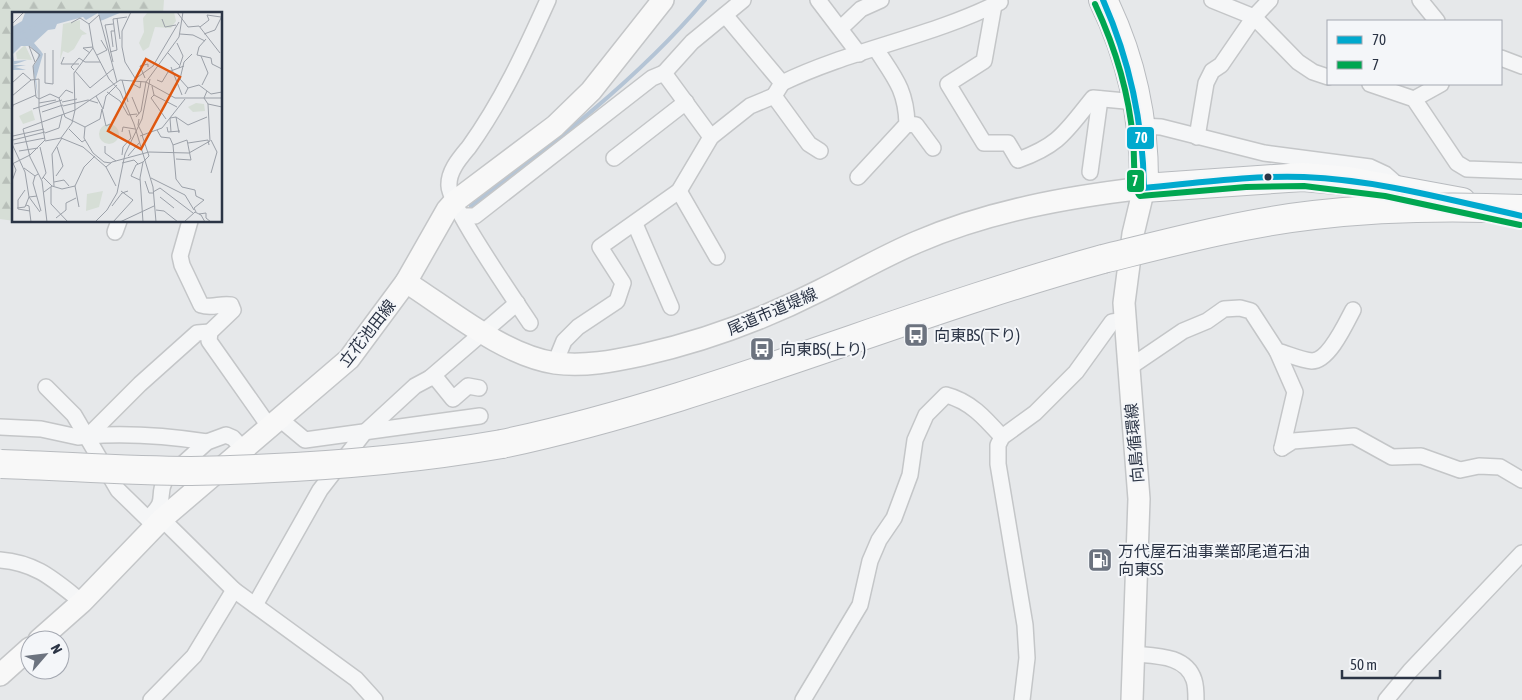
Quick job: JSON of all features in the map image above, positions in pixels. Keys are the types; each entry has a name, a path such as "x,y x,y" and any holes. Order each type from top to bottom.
{"highway":[{"path":"1103,0 1122,43 1133,80 1138,114 1144,188 1303,177 1348,181 1403,190 1522,216"},
{"path":"1,464 189,471 275,468 348,465 502,444 664,403 988,292 1178,240 1313,215 1389,209 1522,209"}],"main road":[{"name":"立花池田線","path":"51,630 82,602 155,521 276,424 349,359 406,282 447,210 458,209 554,126 591,91 663,0"},
{"name":"向島循環線","path":"1132,700 1138,499 1127,369 1124,303 1133,234 1144,188"},
{"name":"尾道市道堤線","path":"406,282 483,332 522,353 555,363 585,364 623,359 673,348 728,331 777,311 886,256 949,230 1024,207 1096,194 1144,188"},
{"path":"0,675 20,657"}],"street":[{"path":"530,323 458,209 448,187 453,169 487,121 517,70 548,0"},
{"path":"458,209 475,216 652,78 664,74 692,42 743,0"},
{"path":"818,0 859,54"},
{"path":"841,28 862,9 881,0"},
{"path":"1212,0 1254,17 1298,62 1313,72 1327,77"},
{"path":"1197,137 1206,83 1212,71 1221,65 1254,17 1270,0"},
{"path":"1420,0 1436,20"},
{"path":"555,363 564,341 578,327 617,301 623,283 600,247 679,191 712,137 750,106 806,71 934,30 999,2"},
{"path":"999,2 984,61 948,84 984,143 1008,143 1018,160 1043,151 1058,141 1093,98 1138,114 1161,127 1197,137 1264,153 1370,167 1385,174 1403,190"},
{"path":"725,14 778,90 809,144 820,151"},
{"path":"858,177 907,124 906,102 902,90 876,49"},
{"path":"1502,58 1522,66"},
{"path":"664,74 712,137"},
{"path":"1373,85 1414,100 1457,163 1467,169 1522,171"},
{"path":"1414,100 1439,85"},
{"path":"1090,172 1100,99"},
{"path":"614,158 686,102"},
{"path":"907,124 916,125 933,148"},
{"path":"679,191 717,257"},
{"path":"88,436 140,384 197,333 210,332 233,310 231,305 225,304 209,308 201,305 182,265 180,256 190,222"},
{"path":"635,224 671,307"},
{"path":"255,606 320,490 364,433 415,386 430,378 517,304"},
{"path":"1127,369 1183,331 1207,321 1224,309 1240,308 1251,312 1277,351 1295,392 1282,448 1293,441 1354,436 1392,457 1420,456 1460,470 1479,466 1500,467 1522,480"},
{"path":"1277,351 1313,361 1323,357 1332,346 1353,310"},
{"path":"1022,700 1027,658 1025,625 998,464 998,445 1002,436 1035,413 1076,372 1112,322 1125,320"},
{"path":"210,332 209,341 223,365 276,424 305,440 480,416"},
{"path":"430,378 436,378 453,398 468,386 478,388"},
{"path":"46,387 74,414 118,490 234,590 356,678 375,700"},
{"path":"802,700 860,605 870,561 879,540 894,518 910,475 916,440 926,415 946,395 960,399 981,414 1002,436"},
{"path":"0,427 41,429 78,437 106,434 180,438 207,442"},
{"path":"155,521 162,500 162,486 165,480 207,442 226,435 233,438 244,450"},
{"path":"1386,700 1410,671 1522,552"},
{"path":"0,560 21,562 39,571 82,602"},
{"path":"151,700 194,656 234,590"},
{"path":"1134,654 1173,658 1194,680 1196,700"}],"green space":[{"path":"0,0 164,0 163,12 12,12 12,221 0,219"}],"waterway":[{"path":"471,206 564,134 623,84 679,29 705,0"}],"transit line":[{"name":"70","path":"1103,0 1128,69 1138,116 1144,188 1264,177 1332,179 1387,186 1522,216"},
{"name":"7","path":"1095,4 1115,53 1124,87 1134,146 1136,186 1140,196 1246,187 1304,186 1385,196 1520,225"}],"place":[{"name":"向東BS(下り)","path":"916,335"},
{"name":"向東BS(上り)","path":"762,349"},
{"name":"万代屋石油事業部尾道石油 向東SS","path":"1100,560"}]}
